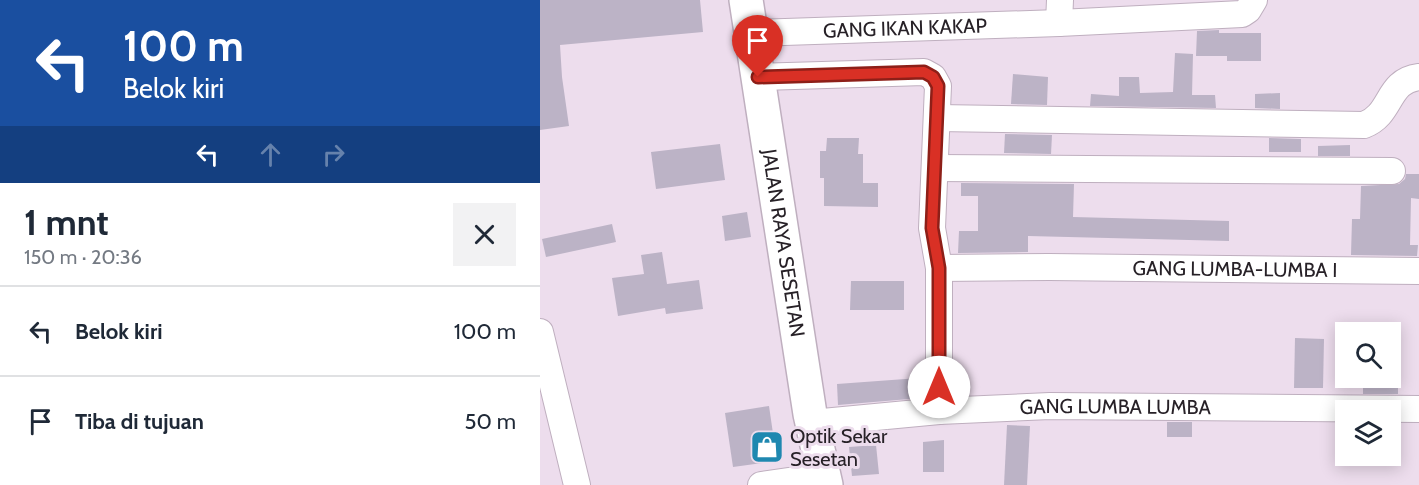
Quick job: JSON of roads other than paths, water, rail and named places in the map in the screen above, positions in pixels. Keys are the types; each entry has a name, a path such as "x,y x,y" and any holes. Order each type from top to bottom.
{"main road":[{"name":"JALAN RAYA SESETAN","path":"746,0 812,423 824,480"}],"street":[{"name":"GANG IKAN KAKAP","path":"751,33 1059,12 1242,14 1248,10 1254,0"},
{"path":"758,77 924,72 933,77 938,86 932,228 939,268 939,411"},
{"path":"937,118 1364,124 1373,122 1380,116 1397,88 1405,80 1419,78"},
{"path":"935,168 1392,171"},
{"name":"GANG LUMBA-LUMBA I","path":"939,268 1419,271"},
{"path":"540,332 577,485"},
{"name":"GANG LUMBA LUMBA","path":"812,423 939,411 1050,406 1419,410"},
{"path":"761,485 824,480"}],"place":[{"name":"Optik Sekar Sesetan","path":"767,447"}]}
